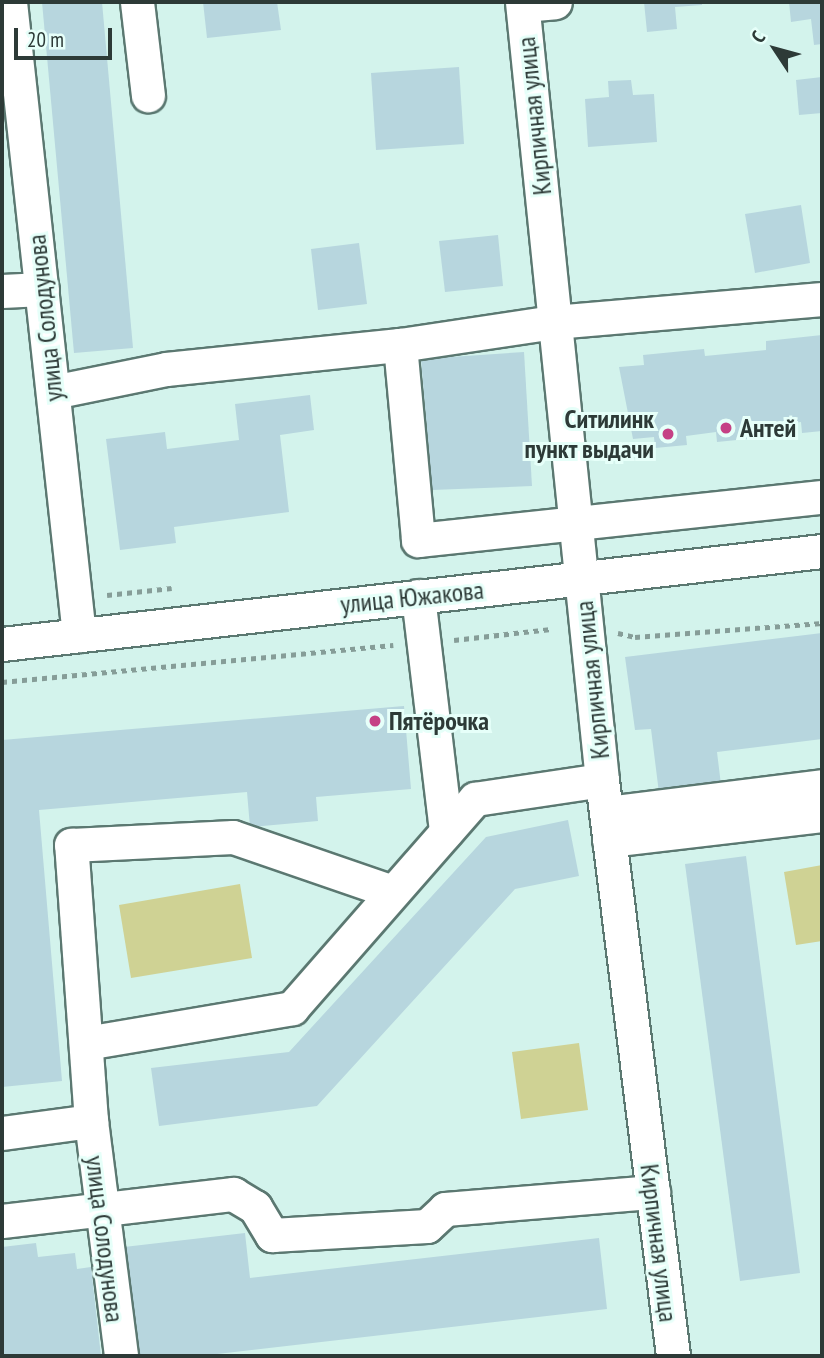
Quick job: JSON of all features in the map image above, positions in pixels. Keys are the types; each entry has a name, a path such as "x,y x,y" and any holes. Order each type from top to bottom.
{"street":[{"name":"улица Солодунова","path":"10,2 79,635"},
{"path":"137,2 148,94"},
{"name":"Кирпичная улица","path":"533,3 554,322 602,779 673,1356"},
{"path":"2,292 42,289"},
{"path":"53,392 166,369 400,345 554,322 822,299"},
{"path":"400,345 418,540 822,497"},
{"name":"улица Южакова","path":"2,643 822,551"},
{"path":"418,596 446,831"},
{"path":"86,1043 292,1007 475,799 602,779"},
{"path":"608,826 822,786"},
{"path":"608,826 822,815"},
{"name":"улица Солодунова","path":"121,1356 99,1212 71,845 233,837 393,892"},
{"path":"2,1133 91,1121"},
{"path":"2,1221 99,1212 170,1198 233,1194 255,1207 272,1235 427,1226 445,1209 653,1192"}],"path":[{"path":"551,631 587,627 635,637 822,623"}],"green space":[{"path":"822,865 822,941 796,945 784,872"},
{"path":"240,884 252,958 131,978 119,905"},
{"path":"579,1043 588,1110 521,1119 512,1052"}],"building":[{"path":"42,2 102,2 133,348 74,353"},
{"path":"203,2 277,2 281,30 207,38"},
{"path":"644,2 702,2 702,5 675,7 677,29 647,32"},
{"path":"789,2 822,2 822,44 814,45 811,19 791,22"},
{"path":"459,67 464,144 376,150 371,73"},
{"path":"822,77 822,113 799,115 796,80"},
{"path":"631,80 633,95 654,94 657,142 588,147 585,99 609,97 608,81"},
{"path":"801,205 810,263 755,273 745,214"},
{"path":"498,235 503,286 445,292 439,241"},
{"path":"359,243 367,304 318,310 311,249"},
{"path":"822,335 822,431 802,433 801,422 774,426 776,436 717,442 716,432 686,436 687,445 655,448 654,437 633,439 619,367 644,365 643,355 704,349 705,356 766,350 766,341"},
{"path":"524,352 532,486 432,490 421,359"},
{"path":"310,395 314,430 280,435 289,512 174,527 176,543 120,550 106,439 165,432 167,449 239,440 235,404"},
{"path":"822,633 822,739 717,752 722,793 660,801 651,729 635,730 625,657"},
{"path":"404,706 411,789 316,797 318,821 250,827 247,792 39,810 62,1081 2,1087 2,740"},
{"path":"568,820 579,876 515,889 317,1106 159,1126 151,1068 289,1052 486,837"},
{"path":"746,856 800,1273 740,1281 685,864"},
{"path":"245,1233 250,1278 599,1238 607,1309 200,1356 137,1356 124,1247"},
{"path":"36,1243 38,1257 75,1253 77,1269 91,1267 101,1356 2,1356 2,1247"}],"place":[{"name":"Антей","path":"726,428"},
{"name":"Ситилинк пункт выдачи","path":"668,434"},
{"name":"Пятёрочка","path":"375,721"}]}
